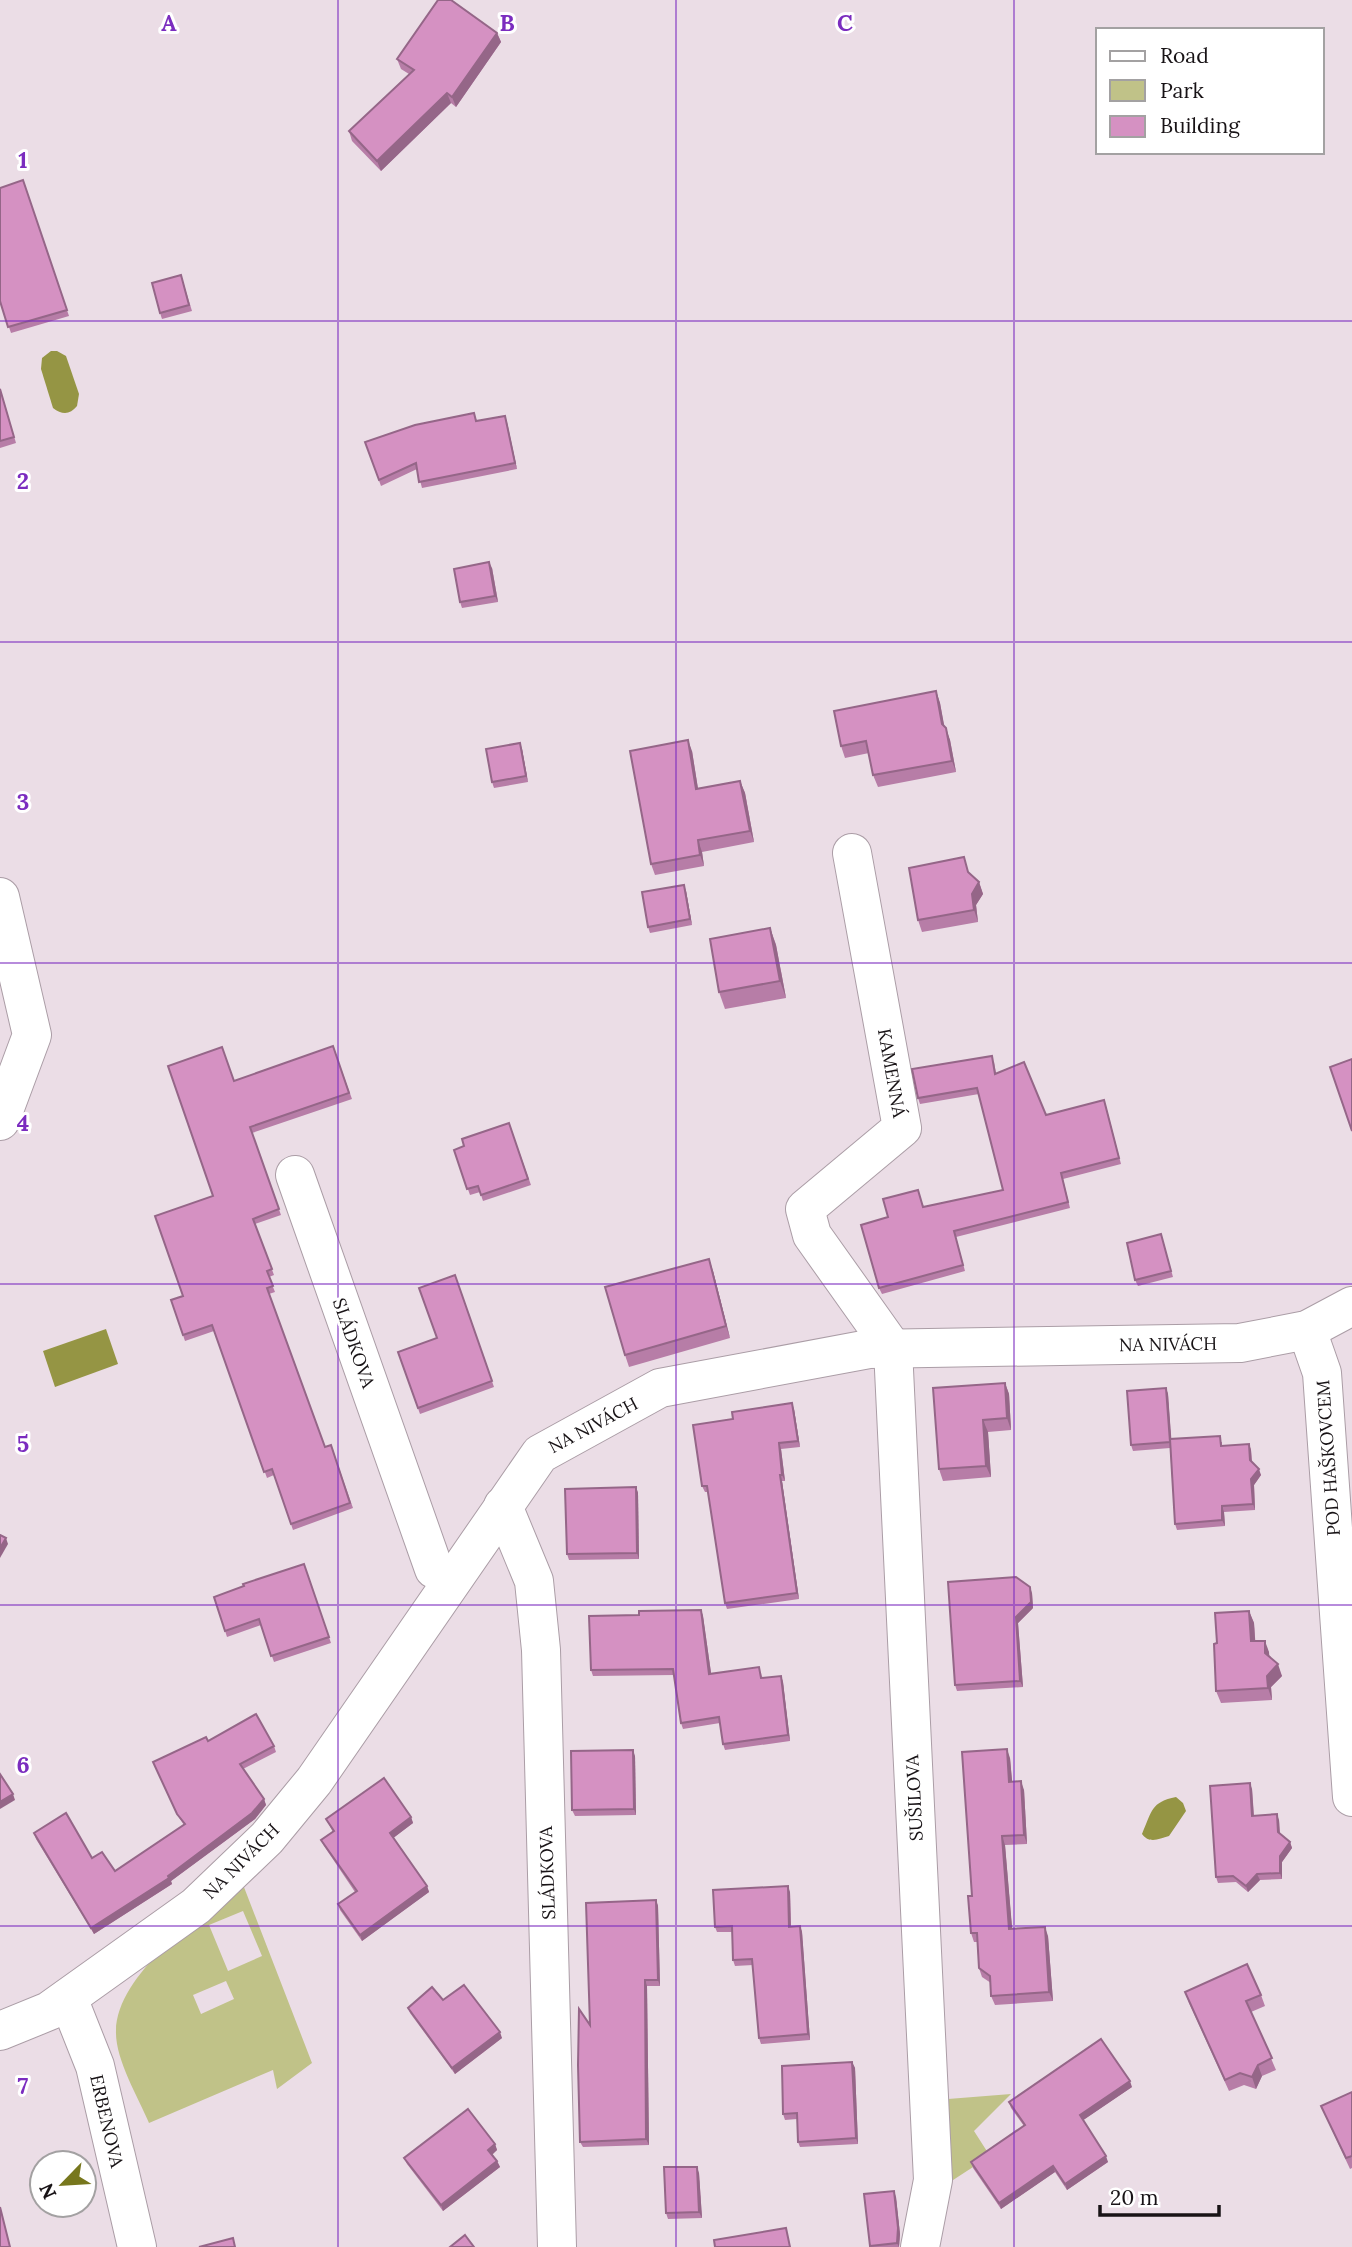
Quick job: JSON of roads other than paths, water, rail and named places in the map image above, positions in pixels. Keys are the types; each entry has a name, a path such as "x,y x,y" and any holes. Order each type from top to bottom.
{"street":[{"name":"KAMENNÁ","path":"852,853 902,1128 805,1209 812,1235 893,1349"},
{"path":"0,897 32,1035 0,1121"},
{"name":"SLÁDKOVA","path":"295,1175 434,1569 453,1579"},
{"name":"NA NIVÁCH","path":"0,2031 50,2011 196,1906 267,1838 314,1781 540,1454 660,1388 869,1349 1240,1343 1307,1330 1352,1306"},
{"name":"POD HAŠKOVCEM","path":"1307,1330 1322,1373 1352,1797"},
{"name":"SUŠILOVA","path":"893,1349 933,2180 920,2247"},
{"name":"SLÁDKOVA","path":"503,1506 534,1581 541,1650 557,2247"},
{"name":"ERBENOVA","path":"68,1998 94,2066 138,2247"}]}
